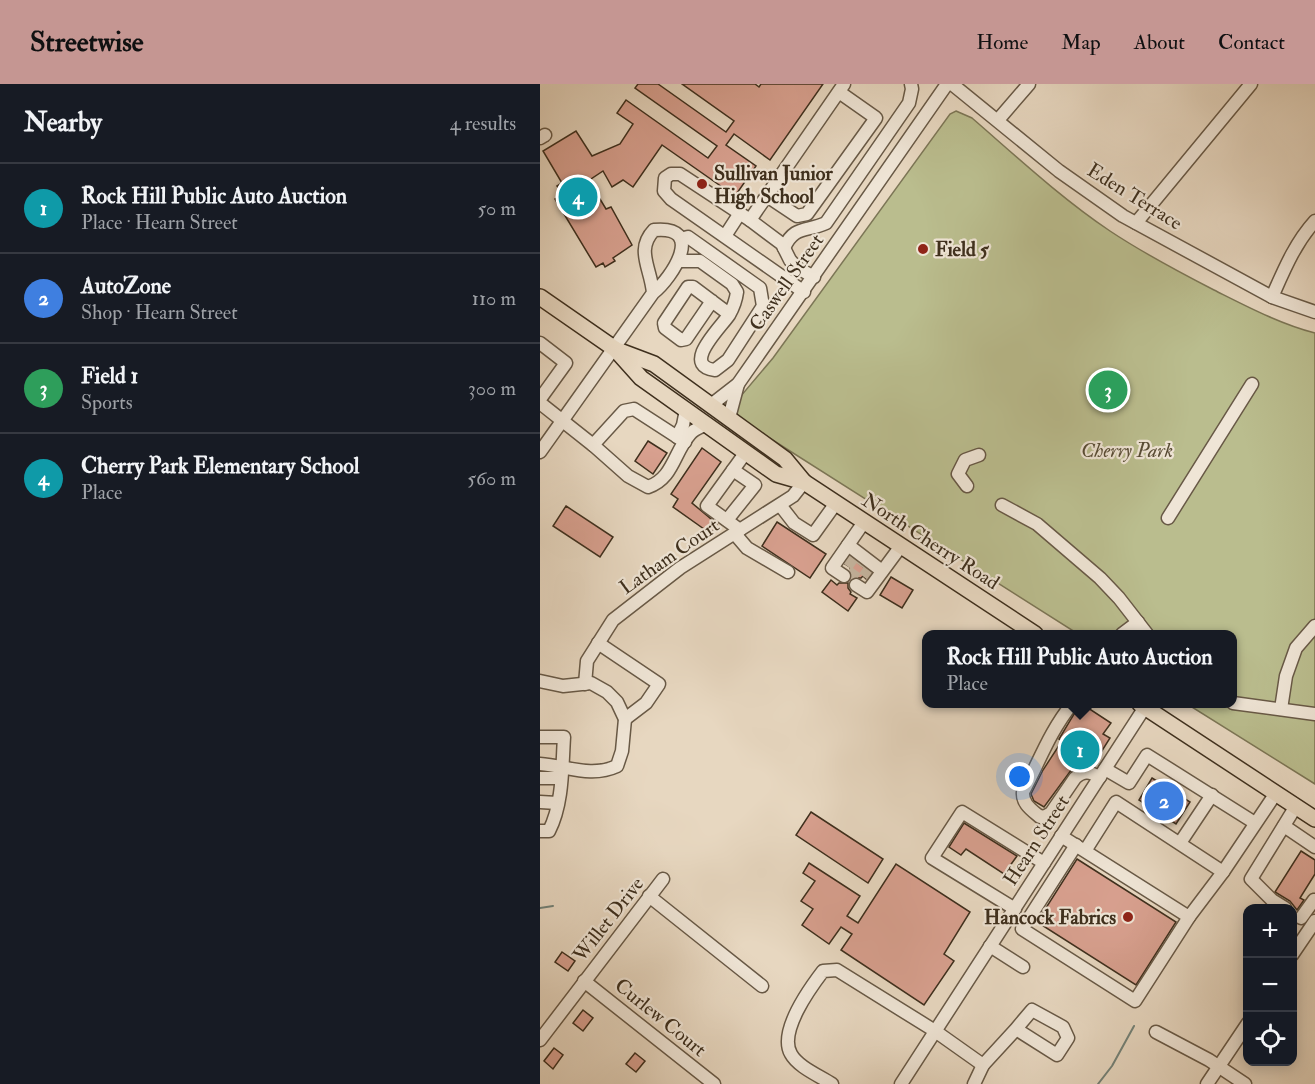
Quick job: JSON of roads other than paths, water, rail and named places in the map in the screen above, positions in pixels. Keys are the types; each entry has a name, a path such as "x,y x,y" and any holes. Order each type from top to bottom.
{"main road":[{"name":"North Cherry Road","path":"540,297 615,349 641,378 746,453 776,474 804,482"},
{"name":"North Cherry Road","path":"615,349 654,364 784,459 804,482 1029,630"},
{"path":"1147,708 1315,819"}],"street":[{"path":"784,248 792,235 798,231 826,223 909,103 912,89 910,84"},
{"name":"Eden Terrace","path":"950,84 998,120 1059,171 1136,223 1272,297 1315,312"},
{"name":"Caswell Street","path":"711,405 738,384 950,84"},
{"path":"998,120 1029,84"},
{"path":"1136,223 1251,84"},
{"path":"725,236 767,196 842,88 876,118 807,214 797,216 767,196"},
{"path":"804,292 666,195 663,186 665,178 671,174 680,174 745,217 782,244 790,261 814,278"},
{"path":"1272,297 1290,256 1305,232 1315,222"},
{"path":"540,452 653,293 663,285 679,261 683,250 681,239 675,232 666,229 654,230 645,239 644,256 652,277 653,293"},
{"path":"679,261 700,261 732,284 737,292 729,314 702,351 700,359 703,365 709,370 715,370 728,360 763,306 763,298 760,288 688,237 681,239"},
{"path":"712,301 729,314"},
{"path":"540,343 566,363 540,401 628,476 648,488 658,484 668,473 681,439 686,410"},
{"name":"Caswell Street","path":"729,418 738,384"},
{"path":"1168,518 1252,384"},
{"path":"593,445 624,411 634,409 681,439"},
{"path":"681,439 706,424"},
{"path":"746,453 707,506 727,520 747,548 788,572"},
{"path":"967,486 958,474 965,460 979,455"},
{"path":"727,520 755,485 733,470"},
{"name":"Latham Court","path":"585,684 587,661 613,620 680,568 793,496 804,482"},
{"path":"780,505 794,523 813,535 836,504"},
{"path":"1002,505 1037,524 1100,578 1144,630"},
{"path":"864,522 859,567 901,546"},
{"path":"1127,630 1138,622"},
{"path":"1281,709 1286,676 1296,648 1315,626"},
{"path":"598,643 659,684 646,703 625,719"},
{"path":"540,681 564,686 591,683 607,692 617,702 625,719 622,751 616,766 604,772 562,772 540,778"},
{"path":"1237,704 1315,714"},
{"path":"1067,708 1049,738 1023,792 1022,798 1026,804 1040,817 1046,816 1051,813 1075,778 1089,772 1103,773 1129,783"},
{"name":"Hearn Street","path":"901,1084 1103,773 1140,708"},
{"path":"540,737 564,737 561,788 554,821 549,831 540,831"},
{"path":"1022,929 1147,755 1255,823"},
{"path":"540,764 562,772"},
{"path":"1044,863 962,812 932,858 1011,914 1022,929 1135,1001 1189,917 1223,872 1276,793"},
{"path":"1180,843 1212,795"},
{"path":"1116,801 1223,872"},
{"path":"540,802 556,803"},
{"path":"1278,904 1251,879 1296,806"},
{"path":"1284,826 1315,847"},
{"path":"1061,836 1189,917"},
{"name":"Willet Drive","path":"540,1040 663,879"},
{"path":"649,896 762,986"},
{"path":"1297,946 1315,899"},
{"path":"990,946 1023,966"},
{"path":"832,1084 796,1060 790,1053 788,1043 791,1022 823,971 837,969 935,1031 983,1065"},
{"name":"Curlew Court","path":"584,981 714,1084"},
{"path":"974,1084 983,1065 1016,1029"},
{"path":"1207,1084 1243,1031"},
{"path":"1156,1032 1192,1050 1245,1084"}],"waterway":[{"path":"540,908 553,906"},
{"path":"1098,1084 1112,1066 1134,1026"}],"tunnel":[{"path":"847,566 854,556"},
{"path":"849,580 862,562"},
{"path":"864,577 871,568"}],"place":[{"name":"Sullivan Junior High School","path":"702,184"},
{"name":"Cherry Park Elementary School","path":"578,197"},
{"name":"Field 5","path":"923,249"},
{"name":"Field 1","path":"1108,390"},
{"name":"Rock Hill Public Auto Auction","path":"1080,750"},
{"name":"AutoZone","path":"1164,801"},
{"name":"Hancock Fabrics","path":"1128,917"}],"park label":[{"name":"Cherry Park","path":"1127,450"}]}
